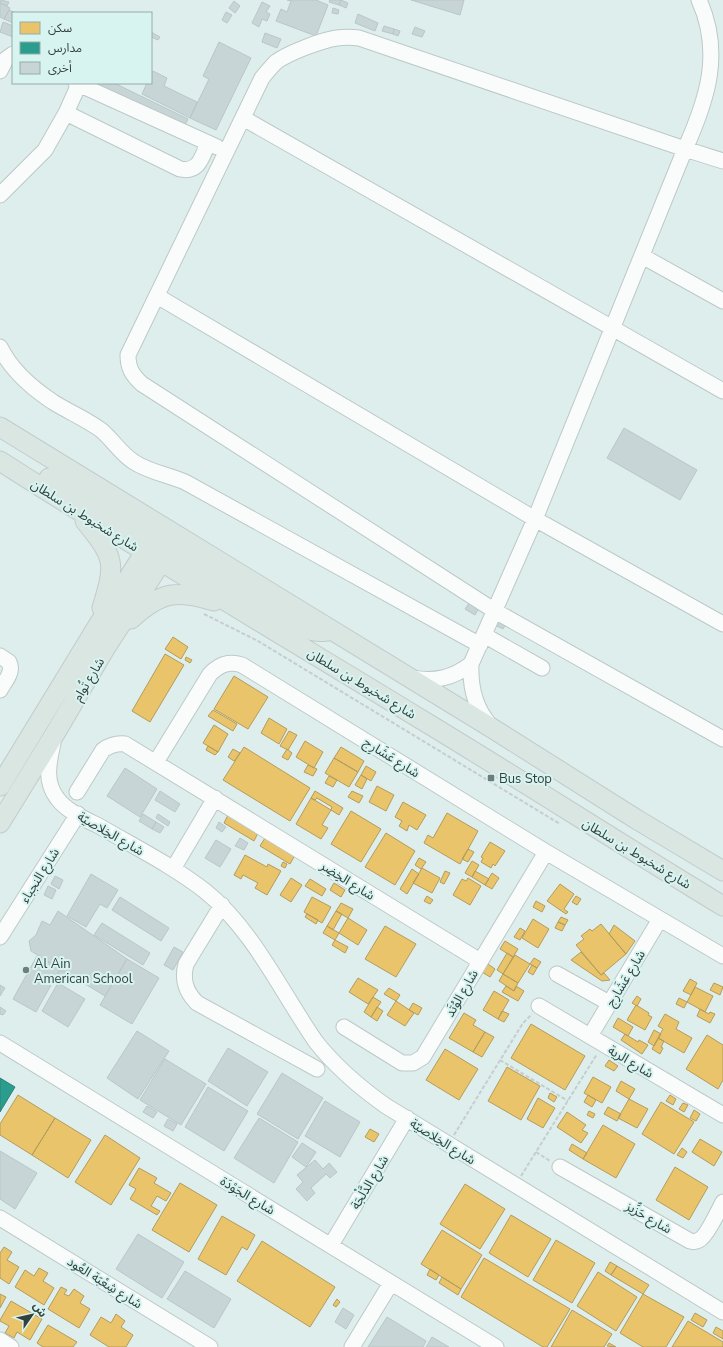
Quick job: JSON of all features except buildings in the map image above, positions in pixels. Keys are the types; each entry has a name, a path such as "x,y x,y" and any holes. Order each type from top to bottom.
{"main road":[{"name":"شارع شخبوط بن سلطان","path":"3,428 161,544 240,609 425,721 620,844 723,906"},
{"path":"0,456 28,465 161,544"},
{"name":"شارع شخبوط بن سلطان","path":"0,461 75,509 161,544 331,630 636,819 723,871"},
{"path":"75,509 100,540 109,555 111,562 108,587 97,627"},
{"name":"شارع تُوام","path":"0,786 97,627 124,586 161,544"},
{"name":"شارع تُوام","path":"0,823 106,647 151,580 161,544"},
{"path":"106,647 112,630 136,593 134,585 128,583 124,586"},
{"path":"106,647 136,614 157,600 168,595 178,593 190,594 240,609"}],"street":[{"path":"494,730 483,716 475,700 471,682 471,664 535,518 611,328 705,104 711,85 714,65 714,44 709,24 699,0"},
{"path":"723,161 359,38 336,38 296,51 277,62 262,78 128,355 130,371 142,384 495,611 723,738"},
{"path":"0,71 6,58 12,55"},
{"path":"0,195 45,150 66,113 77,84 227,151"},
{"path":"66,113 180,169 190,170 198,165 208,143"},
{"path":"243,118 723,391"},
{"path":"0,180 17,178"},
{"path":"642,256 723,301"},
{"path":"156,296 535,518 723,624"},
{"path":"0,347 5,357 14,368 33,386 54,402 101,430 133,462 185,482 482,640 542,668"},
{"path":"0,656 9,662 11,666 9,675 0,690"},
{"name":"شارع عَشَارِج","path":"156,762 210,674 223,664 236,663 248,668 546,852 723,956"},
{"path":"410,678 438,680 456,674 471,664"},
{"name":"شارع الخِلاصيّة","path":"56,732 48,764 48,781 52,792 58,800 78,814 173,869 205,891 222,906 252,943 306,1028 338,1068 364,1090 448,1144 723,1312"},
{"name":"شارع الخِضِر","path":"77,792 103,750 110,745 117,743 125,744 480,961"},
{"path":"173,869 215,798"},
{"name":"شارع النجباء","path":"0,937 78,814"},
{"name":"شارع الوُتَد","path":"344,1027 402,1063 408,1064 418,1061 426,1052 546,852"},
{"path":"222,906 186,964 184,981 189,993 197,1003 317,1069"},
{"name":"شارع عَشَارِج","path":"590,1036 660,919"},
{"path":"557,974 609,1003"},
{"name":"شارع الرية","path":"541,1008 723,1115"},
{"name":"شارع الجَوْدَة","path":"0,1043 496,1347"},
{"name":"شارع الدَّلْجَة","path":"331,1245 407,1118"},
{"name":"شارع حَزِّيز","path":"560,1167 694,1242 698,1241 704,1236 723,1202"},
{"name":"شارع شِعْبَة العُود","path":"0,1218 210,1347"},
{"path":"352,1347 391,1283"},
{"path":"0,1340 11,1347"}],"path":[{"path":"202,613 258,641 566,827"},
{"path":"448,1144 526,1019 541,1008"},
{"path":"515,1185 603,1044"},
{"path":"500,1060 568,1101"},
{"path":"536,1152 560,1167"}],"place":[{"name":"Bus Stop","path":"491,778"},
{"name":"Al Ain American School","path":"26,970"}]}
